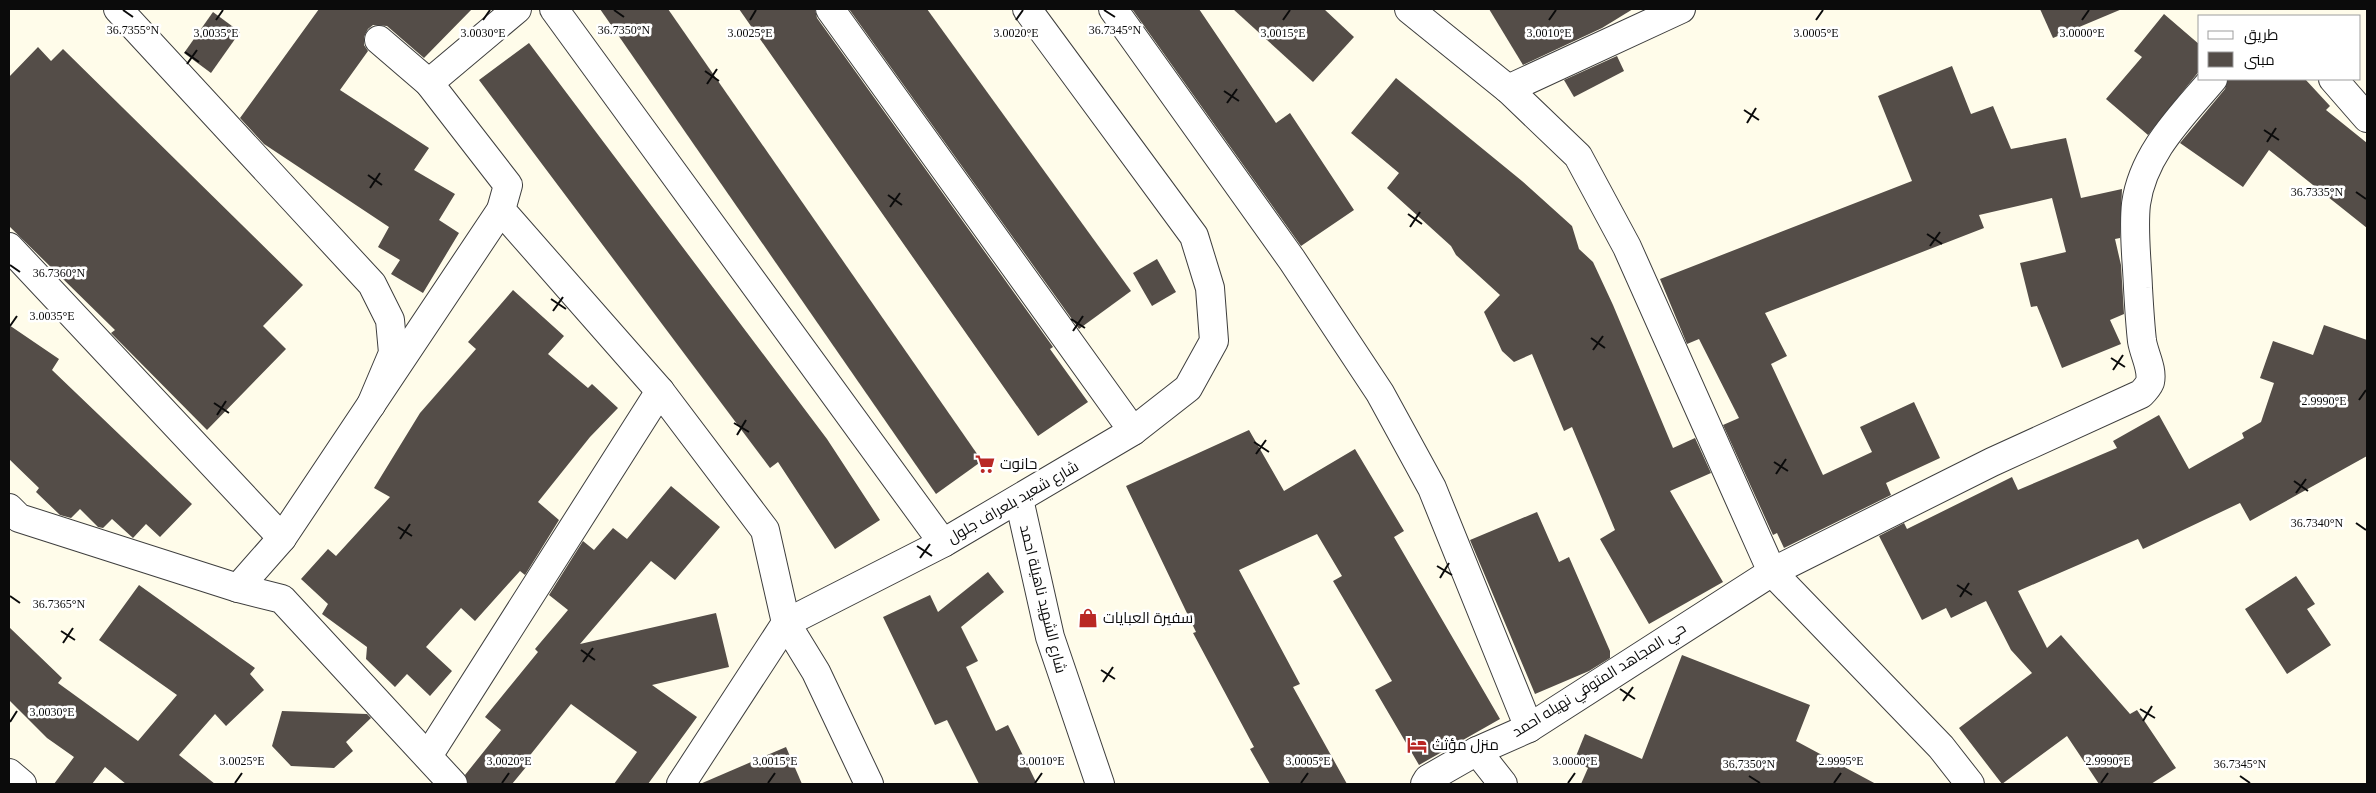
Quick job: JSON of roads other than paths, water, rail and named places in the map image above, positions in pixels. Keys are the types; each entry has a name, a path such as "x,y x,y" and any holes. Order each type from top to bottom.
{"street":[{"path":"118,9 372,284 390,320 393,353 371,405"},
{"path":"429,83 517,9"},
{"path":"554,9 943,543"},
{"path":"830,9 1133,431"},
{"name":"شارع شعيد بلعراف جلول","path":"681,784 786,623 943,543 1133,431 1188,388 1214,341 1210,288 1194,236 1027,9"},
{"path":"1113,9 1292,260 1380,393 1432,488 1529,728"},
{"path":"1409,9 1440,20 1578,156 1627,247 1772,572 1941,747 1970,784"},
{"path":"1508,89 1681,9"},
{"path":"238,588 282,538 501,210 508,185 429,83 379,40"},
{"name":"حي المجاهد المتوفي نهيله احمد","path":"1425,784 1428,780 1477,751 1529,728 1772,572 1930,492 2135,398 2147,389 2150,375 2140,324 2136,229 2136,204 2139,189 2150,159 2212,80"},
{"path":"2334,80 2367,118"},
{"path":"501,210 660,391 765,530 786,623 816,672 869,784"},
{"path":"9,247 282,538"},
{"path":"428,756 660,391"},
{"name":"شارع الشهيد ناهيلة احمد","path":"1019,499 1050,637 1100,784"},
{"path":"9,508 19,518 238,588 282,599 453,784"},
{"path":"1477,751 1503,784"},
{"path":"9,773 22,784"}],"place":[{"name":"حانوت","path":"985,464"},
{"name":"سفيرة العبايات","path":"1088,618"},
{"name":"منزل مؤثث","path":"1417,745"}]}
